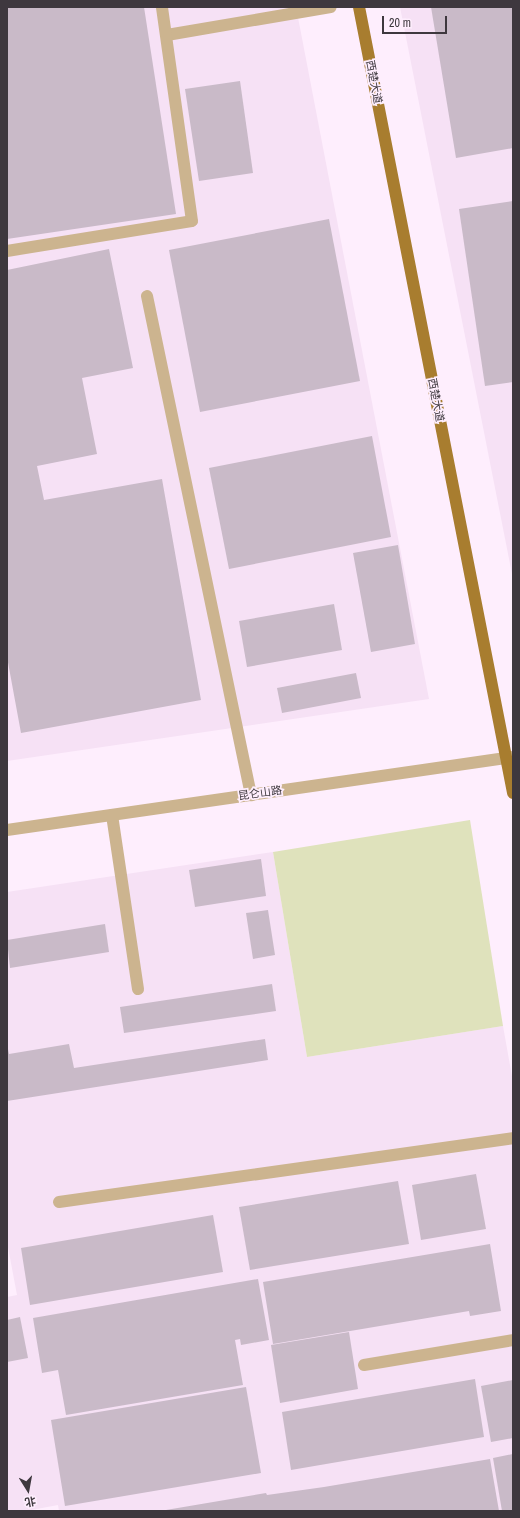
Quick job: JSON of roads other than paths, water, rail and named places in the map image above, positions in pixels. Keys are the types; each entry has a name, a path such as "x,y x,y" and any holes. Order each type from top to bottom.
{"main road":[{"name":"西楚大道","path":"359,7 510,757 513,793"}],"street":[{"path":"7,251 192,221 162,7"},
{"path":"167,35 331,7"},
{"path":"147,296 251,795"},
{"name":"昆仑山路","path":"7,830 510,757"},
{"path":"112,815 138,989"},
{"path":"59,1202 513,1138"},
{"path":"364,1365 513,1340"}]}
